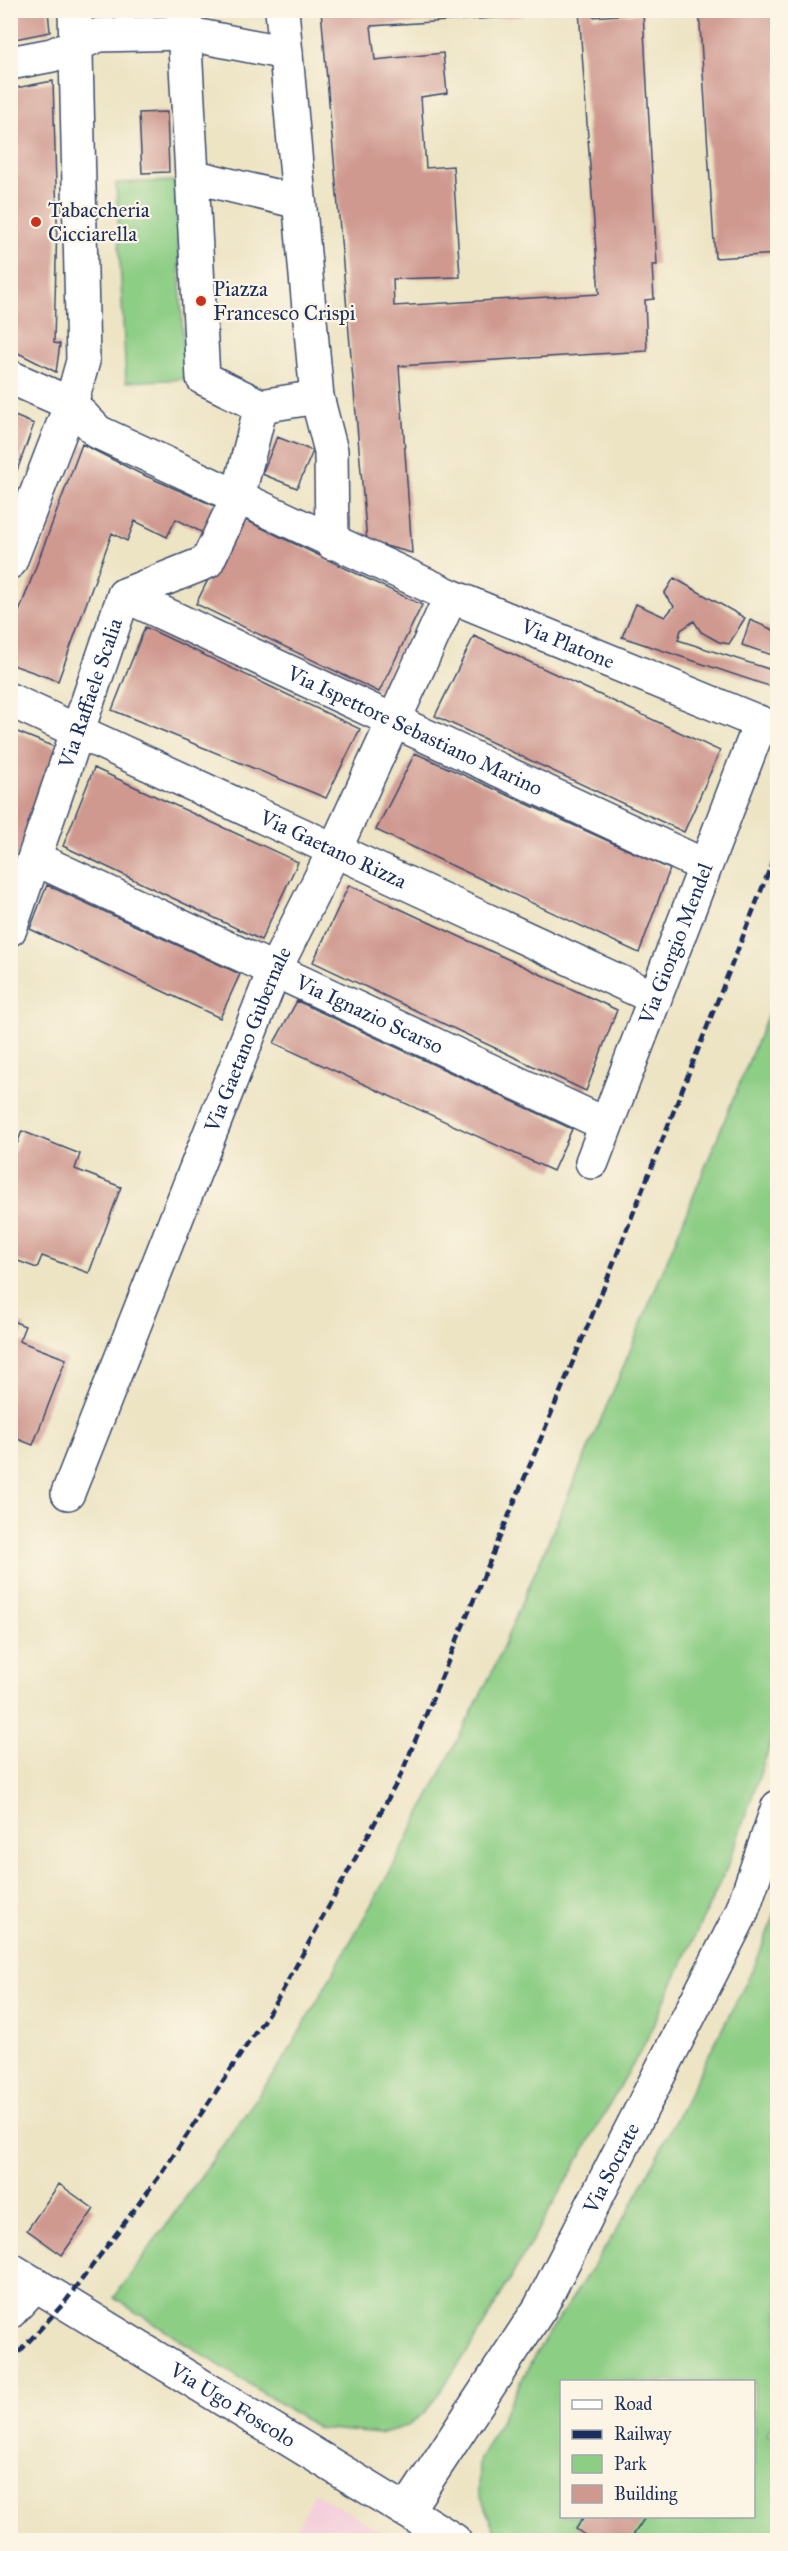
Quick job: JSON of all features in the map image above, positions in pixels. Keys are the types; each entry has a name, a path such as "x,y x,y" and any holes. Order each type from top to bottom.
{"street":[{"path":"10,562 59,434 59,399 82,360 64,49 75,10"},
{"path":"282,10 317,397 331,451 345,549"},
{"path":"184,22 204,378 261,406 317,397"},
{"path":"10,63 64,49 99,35 184,22 286,53"},
{"path":"192,176 299,202"},
{"path":"10,377 59,399"},
{"name":"Via Platone","path":"59,399 98,432 234,505 345,549 451,596 769,727"},
{"name":"Via Raffaele Scalia","path":"10,929 36,859 124,595 207,562 234,505 261,406"},
{"name":"Via Ispettore Sebastiano Marino","path":"124,595 705,866"},
{"name":"Via Gaetano Gubernale","path":"68,1493 274,971 334,849 451,596"},
{"name":"Via Gaetano Rizza","path":"10,700 655,998"},
{"name":"Via Giorgio Mendel","path":"592,1162 705,866 769,727"},
{"name":"Via Ignazio Scarso","path":"36,859 605,1124"},
{"name":"Via Socrate","path":"407,2510 540,2308 741,1914 777,1807"},
{"path":"10,2312 23,2276"},
{"name":"Via Ugo Foscolo","path":"23,2276 454,2541"}],"shaded area":[{"path":"314,2492 393,2538 394,2540 292,2540"}],"green space":[{"path":"175,181 185,379 126,382 116,183"},
{"path":"777,992 777,1725 729,1863 645,2043 474,2342 426,2412 406,2426 380,2434 318,2428 114,2298 285,2058 398,1857 492,1672 620,1375"},
{"path":"777,1908 778,2416 767,2434 777,2441 777,2540 501,2540 497,2538 478,2490 479,2461 535,2355 627,2214 755,1965"}],"building":[{"path":"10,10 48,10 50,32 10,40"},
{"path":"321,10 523,10 524,16 371,26 375,60 443,53 447,93 421,97 426,168 453,166 460,277 393,279 394,306 599,294 579,10 592,10 593,17 643,13 657,265 652,265 654,299 645,300 647,351 399,366 412,553 367,541"},
{"path":"699,10 778,10 778,254 715,258"},
{"path":"53,81 57,220 54,343 60,344 56,372 10,349 10,89"},
{"path":"167,112 169,172 142,173 139,113"},
{"path":"10,414 34,424 11,487 10,487"},
{"path":"277,437 313,451 297,488 262,474"},
{"path":"82,444 139,473 222,509 209,536 176,519 167,537 135,521 127,541 112,533 58,681 10,664 10,636"},
{"path":"239,517 422,605 379,692 196,604"},
{"path":"674,578 745,618 729,644 719,642 701,632 694,621 681,630 678,640 778,672 778,689 622,637 636,604 665,617 674,606 664,594"},
{"path":"750,620 778,632 778,657 742,645"},
{"path":"145,627 360,729 326,798 112,710"},
{"path":"474,636 720,751 684,832 435,716"},
{"path":"10,729 57,748 10,879"},
{"path":"415,753 670,869 639,953 376,830"},
{"path":"94,768 298,862 261,940 63,846"},
{"path":"47,885 240,974 220,1018 30,929"},
{"path":"349,885 617,1010 586,1091 313,962"},
{"path":"297,1001 572,1129 553,1171 274,1043"},
{"path":"22,1131 80,1154 75,1169 121,1187 89,1273 42,1256 37,1268 10,1258 10,1162"},
{"path":"10,1320 25,1326 19,1341 66,1359 33,1445 10,1436"},
{"path":"59,2184 94,2209 62,2255 27,2230"},
{"path":"583,2518 645,2518 630,2540 592,2540 576,2529"}],"railway":[{"path":"10,2362 65,2302 161,2174 279,1997 400,1777 606,1282 778,848"}],"place":[{"name":"Tabaccheria Cicciarella","path":"36,222"},
{"name":"Piazza Francesco Crispi","path":"201,301"}]}
